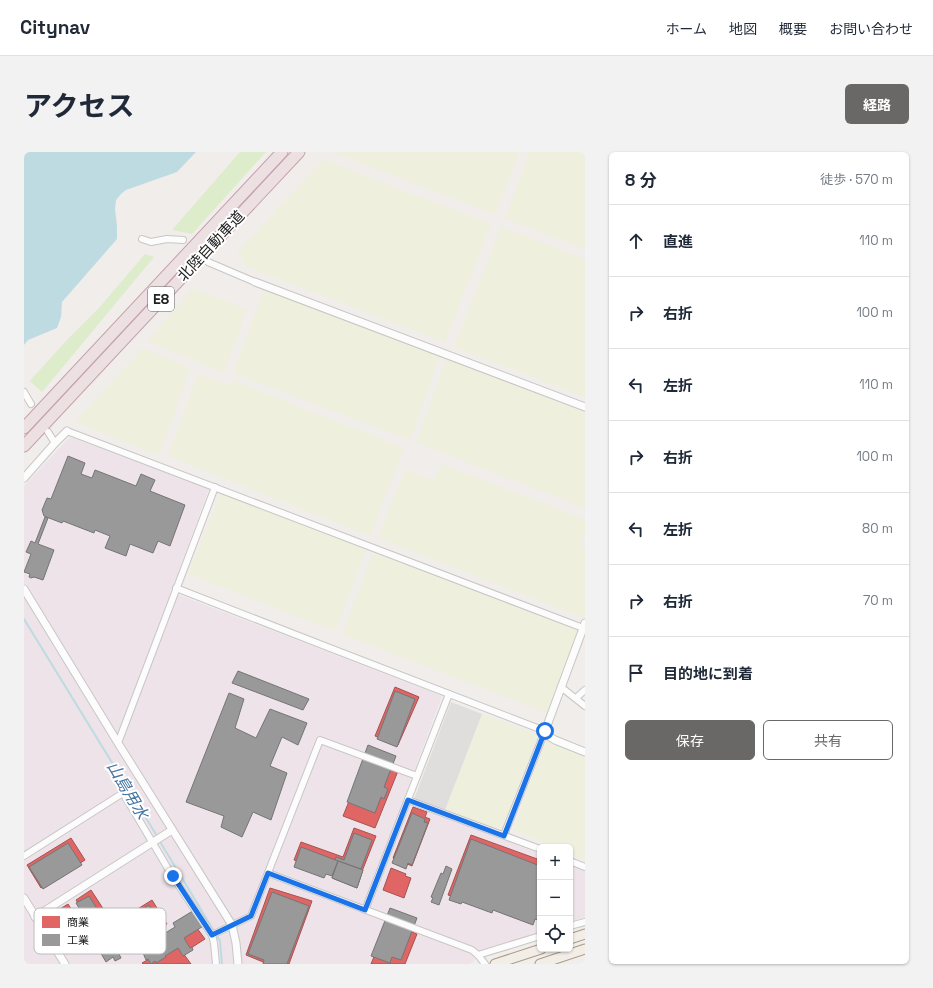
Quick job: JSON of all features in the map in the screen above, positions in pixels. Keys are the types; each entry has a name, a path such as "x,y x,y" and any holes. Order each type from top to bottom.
{"highway":[{"name":"北陸自動車道","path":"24,428 282,152"},
{"name":"北陸自動車道","path":"24,446 299,152"}],"main road":[{"path":"573,938 585,934"},
{"path":"495,964 537,950"},
{"path":"540,964 585,950"}],"street":[{"path":"142,239 151,242 167,239 183,240"},
{"path":"208,262 255,282 585,407"},
{"path":"24,392 31,404"},
{"path":"24,478 67,431 584,626 504,836"},
{"path":"48,432 55,443"},
{"path":"118,743 215,487"},
{"path":"176,588 545,731 555,740 585,752"},
{"path":"24,589 232,925 236,943 238,964"},
{"path":"561,686 585,706"},
{"path":"576,698 585,690"},
{"path":"365,910 449,694"},
{"path":"213,934 251,916 320,740 418,776"},
{"path":"24,856 123,793 173,876 213,934 216,964"},
{"path":"408,800 537,848"},
{"path":"49,908 172,830"},
{"path":"573,862 585,867"},
{"path":"268,873 472,950 478,955 484,964"},
{"path":"24,898 34,915"},
{"path":"573,925 585,922"},
{"path":"478,955 537,937"},
{"path":"59,954 65,964"}],"shaded area":[{"path":"70,437 209,489 171,592 442,696 403,801 537,853 537,934 485,950 470,964 24,964 24,486"},
{"path":"451,702 482,714 445,810 414,799"},
{"path":"573,866 585,871 585,918 573,922"}],"green space":[{"path":"240,152 266,152 192,234 172,230"},
{"path":"332,152 519,152 495,214"},
{"path":"530,152 585,152 585,249 505,218"},
{"path":"324,160 491,224 445,342 247,267 237,252"},
{"path":"501,227 585,259 585,397 454,347"},
{"path":"145,254 154,257 42,392 30,381 66,341 99,308"},
{"path":"265,288 440,356 410,440 233,373"},
{"path":"193,289 247,309 224,372 147,341"},
{"path":"143,348 190,368 159,455 75,422"},
{"path":"447,358 585,411 585,508 416,442"},
{"path":"198,374 230,385 232,380 404,448 370,536 168,456"},
{"path":"442,464 585,520 585,532 580,547 585,549 584,618 378,538 405,469 434,481"},
{"path":"223,489 368,545 335,631 188,574"},
{"path":"375,548 581,626 547,713 342,634"},
{"path":"482,714 538,735 502,831 445,810"},
{"path":"546,740 582,755 585,759 585,860 573,855 573,844 547,844 513,830"}],"water":[{"path":"24,152 196,152 177,172 126,190 121,194 116,200 115,209 117,239 62,302 61,317 57,328 28,340 24,345"}],"building: 商業":[{"path":"395,687 419,697 398,745 375,736"},
{"path":"366,760 398,771 375,828 343,816"},
{"path":"413,807 427,812 425,817 430,819 412,866 393,858"},
{"path":"354,828 376,836 357,884 294,860 301,842 343,857"},
{"path":"471,835 537,859 537,915 535,914 533,921 491,906 490,910 448,895"},
{"path":"71,838 85,860 41,888 27,865"},
{"path":"391,868 406,874 405,876 411,878 404,898 383,890"},
{"path":"270,888 312,901 289,964 268,964 246,955"},
{"path":"91,890 103,908 81,908 76,900"},
{"path":"152,900 157,908 139,908"},
{"path":"68,904 71,908 62,908"},
{"path":"388,922 417,934 405,964 371,964"},
{"path":"194,924 205,939 183,953 191,964 142,963 158,954 166,954 166,942"},
{"path":"107,954 115,954 109,958"}],"building: 工業":[{"path":"68,456 85,463 81,474 92,478 95,470 136,486 141,474 155,480 150,491 185,505 170,546 158,541 153,553 130,544 126,556 105,548 110,536 95,530 94,533 63,521 62,523 44,516 42,510 47,498 51,499"},
{"path":"45,517 48,518 38,544 54,550 43,580 34,577 31,578 29,577 30,574 24,572 31,554 26,552 31,541 35,543"},
{"path":"238,671 309,699 303,710 232,683"},
{"path":"395,691 415,699 397,747 377,739"},
{"path":"229,693 244,699 235,728 256,738 270,709 307,723 298,745 282,737 270,766 287,773 271,820 253,812 242,837 221,827 224,816 186,802"},
{"path":"368,745 396,756 384,787 388,789 384,799 381,797 375,813 347,802"},
{"path":"412,813 425,819 424,822 428,823 412,865 408,863 406,869 392,863"},
{"path":"354,833 372,840 361,869 335,860 336,857 344,860"},
{"path":"471,839 537,865 537,920 535,919 533,925 493,910 492,913 462,902 461,904 449,900"},
{"path":"68,843 82,865 43,889 29,867"},
{"path":"301,847 338,861 332,876 326,874 324,878 294,867"},
{"path":"338,861 363,870 357,888 332,878"},
{"path":"338,861 363,870 357,888 332,878"},
{"path":"446,866 452,869 439,905 431,902 433,898 431,897 441,873 443,874"},
{"path":"272,892 309,906 287,964 263,964 264,960 248,954"},
{"path":"89,896 97,908 79,908 76,903"},
{"path":"149,905 151,908 144,908"},
{"path":"149,905 151,908 144,908"},
{"path":"390,908 417,918 401,960 392,957 390,963 371,956"},
{"path":"196,909 205,925 184,938 193,950 183,956 178,948 156,963 155,961 151,964 148,959 146,960 144,954 166,954 166,933 175,927 173,923"},
{"path":"101,954 119,954 121,958 115,961 113,957 106,962"}],"waterway":[{"name":"山島用水","path":"24,619 157,836"},
{"name":"山島用水","path":"159,840 220,941 222,964"}],"route":[{"path":"173,876 212,935 251,916 268,873 365,910 408,800 504,836 545,731"}]}
